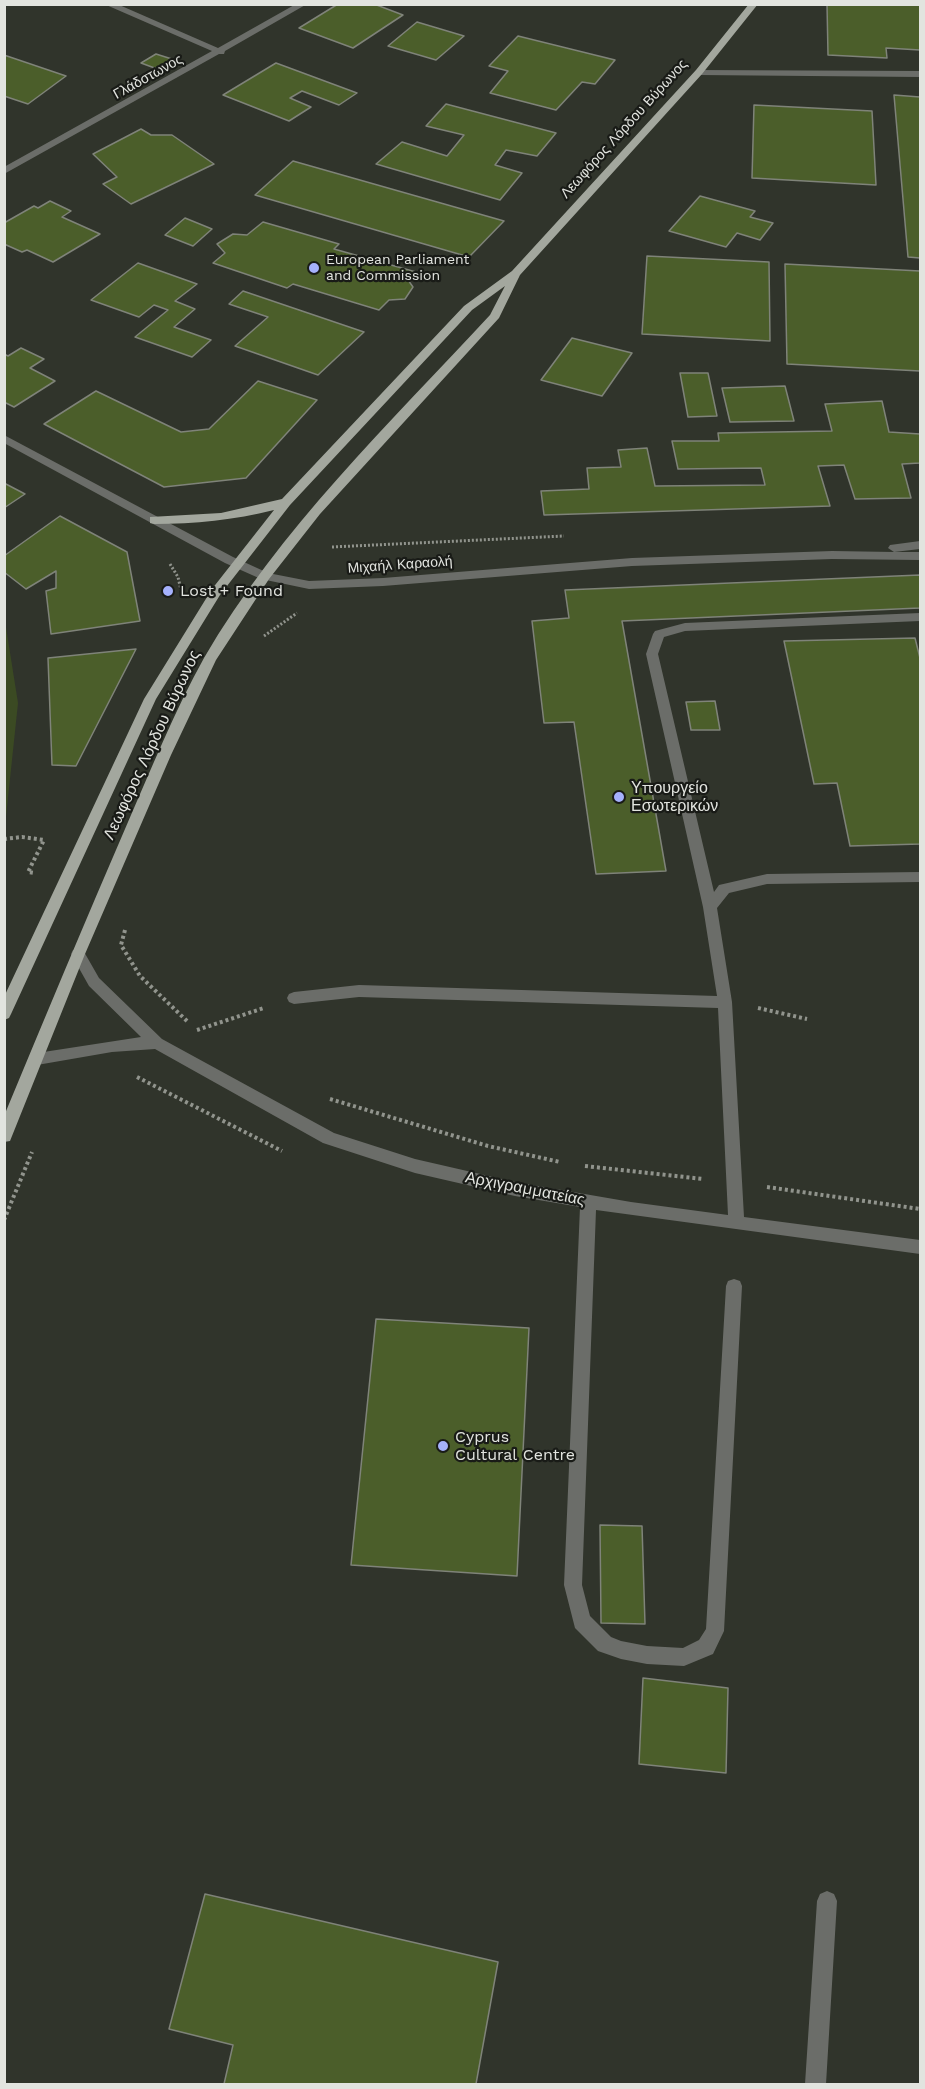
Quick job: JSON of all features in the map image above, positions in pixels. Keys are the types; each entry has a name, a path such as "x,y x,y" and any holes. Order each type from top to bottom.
{"main road":[{"name":"Λεωφόρος Λόρδου Βύρωνος","path":"4,1014 150,699 177,651 237,564 286,502 468,308 516,273 699,72 754,4"},
{"name":"Λεωφόρος Λόρδου Βύρωνος","path":"4,1136 78,954 187,705 210,659 265,576 316,511 495,316 516,273"},
{"path":"154,520 187,521 212,518 286,502"}],"street":[{"path":"108,4 221,52"},
{"name":"Γλάδστωνος","path":"4,171 221,52 303,4"},
{"path":"699,72 921,74"},
{"name":"Μιχαήλ Καραολή","path":"4,438 237,564 265,576 309,585 632,562 832,555 921,556"},
{"name":"Μιχαήλ Καραολή","path":"832,555 921,545"},
{"path":"736,1223 725,1002 710,908 652,654 659,634 685,627 921,616"},
{"path":"710,908 724,889 767,879 921,877"},
{"name":"Αρχιγραμματείας","path":"78,954 94,982 157,1043 329,1138 415,1166 515,1189 736,1223 921,1247"},
{"path":"294,998 358,991 725,1002"},
{"path":"37,1059 108,1046 157,1043"},
{"path":"588,1201 573,1585 582,1621 605,1644 621,1650 647,1655 684,1657 706,1647 715,1631 734,1286"},
{"path":"815,2085 827,1901"}],"path":[{"path":"4,839 22,837 44,840 28,872"},
{"path":"140,976 203,1036"},
{"path":"157,1043 294,998"},
{"path":"725,1002 807,1019"},
{"path":"323,1097 488,1146 565,1163"},
{"path":"576,1165 734,1182 921,1209"}],"green space":[{"path":"4,621 18,703 5,826"}],"building":[{"path":"338,4 374,4 403,15 353,48 299,28"},
{"path":"827,4 920,4 920,50 886,48 887,58 828,55"},
{"path":"417,22 464,36 436,60 388,46"},
{"path":"518,36 615,60 595,84 582,82 556,110 490,93 508,71 489,66"},
{"path":"156,54 175,60 160,70 141,63"},
{"path":"4,55 66,76 28,104 4,96"},
{"path":"276,63 357,93 339,105 302,91 290,98 311,107 289,121 223,95"},
{"path":"894,95 920,97 920,258 908,257"},
{"path":"446,104 556,133 537,156 506,150 495,165 522,173 500,200 376,164 402,142 447,156 464,135 426,126"},
{"path":"754,105 872,111 876,185 752,178"},
{"path":"141,129 151,135 172,135 214,164 131,204 103,184 117,177 93,154"},
{"path":"293,161 504,221 469,257 255,195"},
{"path":"700,196 755,211 750,217 773,223 760,240 737,233 726,247 669,231"},
{"path":"50,201 71,211 62,217 100,234 53,262 27,250 22,252 4,244 4,223 34,206 38,208"},
{"path":"185,218 212,229 193,246 165,235"},
{"name":"European Parliament and Commission","path":"263,222 339,244 334,249 416,272 408,280 413,287 405,299 389,300 379,310 293,284 287,288 213,263 225,253 217,244 233,234 247,235"},
{"path":"647,256 769,262 770,341 642,334"},
{"path":"138,263 197,284 175,301 195,309 174,327 211,340 192,357 135,337 168,310 154,305 139,317 91,300"},
{"path":"785,264 920,271 920,371 787,364"},
{"path":"243,291 364,332 318,375 235,346 268,317 229,304"},
{"path":"572,338 632,353 602,396 541,380"},
{"path":"21,348 44,359 30,368 55,381 14,407 4,402 4,354 8,356"},
{"path":"680,373 708,373 717,416 688,417"},
{"path":"258,381 317,400 246,478 164,487 44,424 96,391 181,432 209,429"},
{"path":"785,386 794,421 730,422 722,388"},
{"path":"882,401 889,432 920,434 920,463 902,464 911,498 855,499 844,465 818,466 830,506 544,515 541,491 589,489 587,468 621,467 618,450 647,448 655,486 765,485 761,468 678,469 672,441 719,441 718,433 832,431 825,404"},
{"path":"4,483 25,494 4,508"},
{"path":"60,516 127,552 140,621 51,634 46,591 56,588 56,571 26,589 4,572 4,556"},
{"name":"Υπουργείο Εσωτερικών","path":"920,575 920,608 622,621 666,871 596,874 574,722 544,723 532,621 569,618 565,590"},
{"path":"915,638 920,658 920,844 850,846 837,783 814,784 784,641"},
{"path":"136,649 76,766 52,765 48,658"},
{"path":"715,701 720,730 691,730 686,702"},
{"name":"Cyprus Cultural Centre","path":"376,1319 529,1328 517,1576 351,1565"},
{"path":"600,1525 642,1526 645,1624 601,1623"},
{"path":"643,1678 728,1688 726,1773 639,1764"},
{"path":"205,1894 498,1962 476,2084 224,2084 233,2045 169,2029"}],"place":[{"name":"European Parliament and Commission","path":"314,268"},
{"name":"Lost + Found","path":"168,591"},
{"name":"Υπουργείο Εσωτερικών","path":"619,797"},
{"name":"Cyprus Cultural Centre","path":"443,1446"}]}
